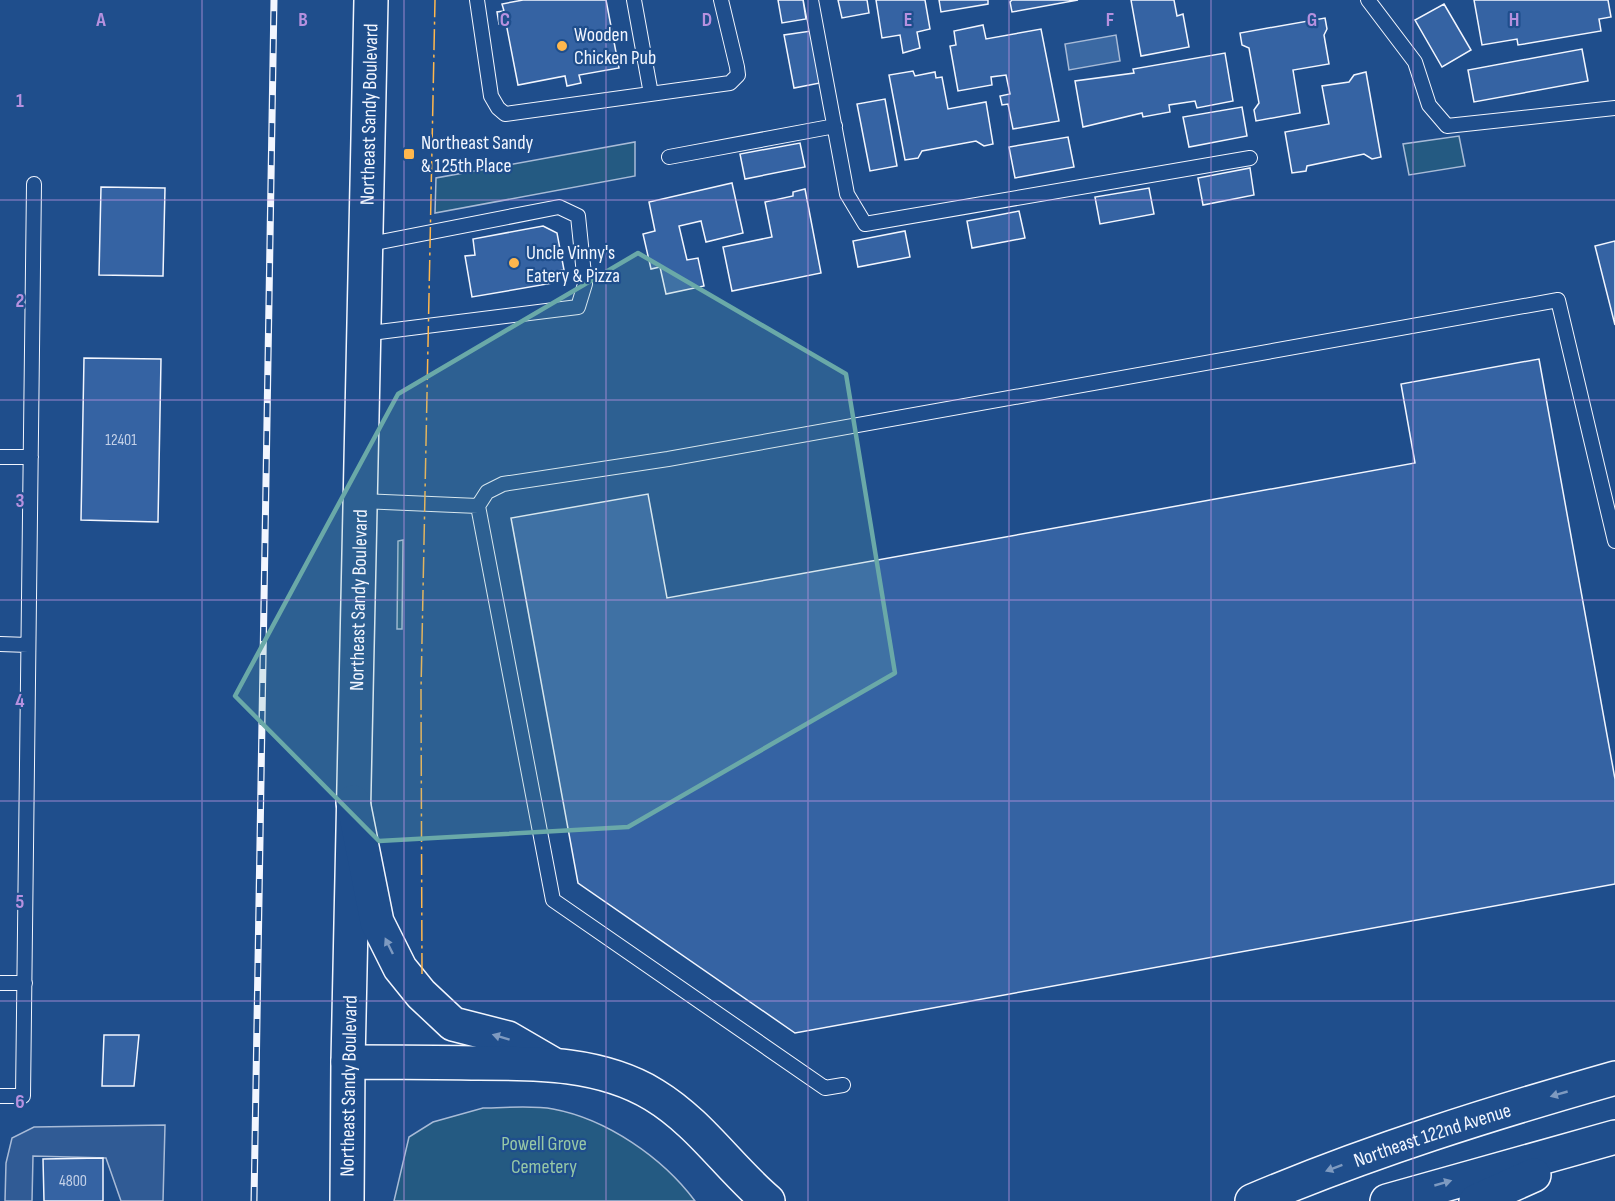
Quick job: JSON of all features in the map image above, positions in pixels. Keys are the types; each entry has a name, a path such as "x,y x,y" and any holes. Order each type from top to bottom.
{"main road":[{"name":"Northeast Sandy Boulevard","path":"347,1201 352,802 371,0"},
{"path":"352,802 377,922 400,968 421,994 453,1024 508,1038 552,1064"},
{"path":"348,1062 552,1064 594,1072 631,1084 654,1095 703,1133 761,1198"},
{"name":"Northeast 122nd Avenue","path":"1252,1201 1383,1150 1512,1107 1615,1078"},
{"path":"1387,1201 1615,1138"},
{"path":"1476,1201 1615,1138"}],"lane":[{"path":"477,0 491,96 498,108 505,114 730,83 738,75 721,0"},
{"path":"634,0 651,94"},
{"path":"811,0 847,194 865,224 1250,158"},
{"path":"1368,0 1416,62 1429,105 1447,126 1615,108"},
{"path":"669,157 835,126"},
{"path":"0,1096 23,1096 34,183"},
{"path":"363,334 578,307 585,284 578,216 559,207 365,245"},
{"path":"843,1085 825,1088 553,900 478,506 487,492 502,484 668,459 1558,300 1615,541"},
{"path":"0,457 31,457"},
{"path":"359,501 478,506"},
{"path":"0,644 28,645"},
{"path":"0,983 25,983"}],"highlighted area":[{"path":"638,253 846,374 895,673 628,827 379,841 235,696 398,394"}],"green space":[{"path":"1459,136 1465,166 1409,175 1403,144"},
{"path":"635,142 635,176 435,213 436,178"},
{"path":"403,540 402,629 397,629 398,541"},
{"name":"Powell Grove Cemetery","path":"483,1108 553,1109 593,1122 613,1131 650,1156 682,1185 695,1201 394,1201 409,1137 433,1122"}],"shaded area":[{"path":"1116,35 1120,61 1069,70 1065,44"},
{"path":"165,1125 163,1201 121,1201 106,1158 33,1156 32,1201 5,1201 6,1163 12,1138 34,1127"}],"building":[{"name":"Wooden Chicken Pub","path":"523,0 606,0 619,68 579,75 581,83 567,86 565,76 518,85 506,23 499,24 497,12 504,11 502,4"},
{"path":"778,0 803,0 806,19 782,23"},
{"path":"838,0 867,0 869,13 842,18"},
{"path":"876,0 925,0 930,29 917,32 920,48 903,53 900,35 882,38"},
{"path":"939,0 988,0 988,4 941,12"},
{"path":"1012,0 1078,0 1012,12 1010,2"},
{"path":"1131,0 1174,0 1177,16 1183,14 1189,47 1141,56"},
{"path":"1474,0 1608,0 1611,17 1599,19 1601,31 1518,45 1517,39 1482,45"},
{"path":"1444,4 1471,50 1442,67 1415,20"},
{"path":"1325,18 1327,29 1324,35 1329,64 1293,70 1300,113 1256,121 1254,110 1259,103 1249,48 1242,45 1240,33"},
{"path":"983,25 986,39 1041,29 1059,121 1013,129 1008,104 1002,105 1000,96 1010,94 1006,75 991,77 992,85 958,91 950,46 956,45 954,31"},
{"path":"811,31 820,83 794,88 784,35"},
{"path":"1582,49 1588,81 1474,102 1468,70"},
{"path":"1225,53 1233,101 1197,108 1195,101 1169,105 1170,112 1143,117 1142,113 1083,127 1075,81 1134,73 1133,69"},
{"path":"913,71 915,76 935,72 936,78 942,77 948,109 986,102 993,144 984,146 976,141 922,151 918,158 905,160 889,75"},
{"path":"1366,72 1381,157 1372,159 1364,154 1307,166 1306,171 1292,173 1285,132 1329,124 1322,86 1349,82 1354,75"},
{"path":"885,99 897,166 870,171 857,104"},
{"path":"1242,107 1247,136 1189,147 1183,117"},
{"path":"1068,137 1074,167 1015,178 1009,147"},
{"path":"800,143 805,167 745,179 740,154"},
{"path":"1250,168 1254,195 1203,205 1198,178"},
{"path":"732,183 743,233 706,242 701,221 679,226 687,260 698,258 704,286 666,294 660,267 651,269 643,234 655,231 649,202"},
{"path":"101,187 165,188 163,276 99,275"},
{"path":"1149,188 1154,214 1100,224 1095,197"},
{"path":"805,189 821,273 732,291 723,247 772,237 765,202 793,196 793,192"},
{"path":"1019,211 1025,238 972,248 967,221"},
{"name":"Uncle Vinny's Eatery & Pizza","path":"543,226 557,233 564,270 551,272 553,283 472,297 465,256 475,255 473,239"},
{"path":"905,231 910,257 858,267 853,241"},
{"path":"1615,241 1615,325 1595,246"},
{"path":"84,358 161,359 158,522 81,520"},
{"path":"1539,359 1615,779 1615,884 795,1033 578,883 511,518 648,494 667,598 1415,463 1401,384"},
{"path":"104,1035 139,1035 134,1086 102,1086"},
{"path":"103,1158 103,1201 44,1201 43,1159"}],"railway":[{"path":"254,1201 274,0"}],"power":[{"path":"422,974 421,690 435,0"}],"place":[{"name":"Wooden Chicken Pub","path":"562,46"},
{"name":"Northeast Sandy & 125th Place","path":"409,154"},
{"name":"Uncle Vinny's Eatery & Pizza","path":"514,263"}]}
